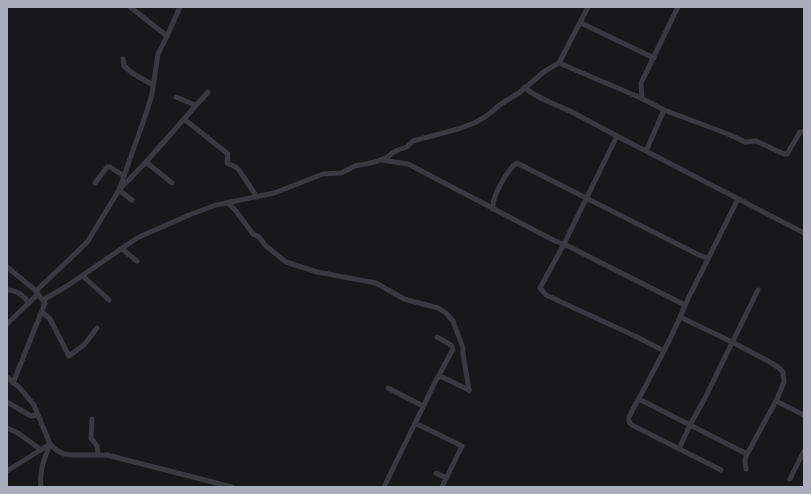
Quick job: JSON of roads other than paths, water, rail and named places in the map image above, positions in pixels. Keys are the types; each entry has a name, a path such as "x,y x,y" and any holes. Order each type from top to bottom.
{"street":[{"path":"130,7 167,36"},
{"path":"7,324 88,241 119,190 147,111 158,54 180,7"},
{"path":"43,300 83,276 137,238 150,232 216,205 257,197 287,189 303,181 324,174 341,173 355,166 388,158 392,153 407,147 413,141 458,129 474,123 519,93 545,71 560,63 588,7"},
{"path":"642,99 641,83 678,7"},
{"path":"581,21 584,24 654,58"},
{"path":"123,59 124,66 132,73 153,85"},
{"path":"560,63 664,110 745,142 756,141 784,154 787,154 800,132 804,132"},
{"path":"526,87 527,90 538,96 572,112 804,233"},
{"path":"119,190 208,92"},
{"path":"176,97 195,105"},
{"path":"646,151 664,110"},
{"path":"184,119 228,154 227,163 239,170 257,197"},
{"path":"617,136 564,244 540,288 546,295 664,351"},
{"path":"381,160 408,164 493,209 685,305"},
{"path":"146,162 172,183"},
{"path":"493,209 492,204 502,183 512,166 517,163 701,256 708,258"},
{"path":"95,183 107,167 110,167 124,176"},
{"path":"119,190 132,200"},
{"path":"721,470 629,423 629,417 664,351 685,305 738,199"},
{"path":"228,203 254,234 286,262 317,272 376,282 404,299 438,308 446,314 453,321 463,348 469,390 440,376 438,377"},
{"path":"122,249 136,261"},
{"path":"8,268 37,292 46,303 13,383"},
{"path":"83,276 109,300"},
{"path":"7,290 17,293 29,302"},
{"path":"679,449 758,290"},
{"path":"42,312 50,319 69,356 84,345 97,328"},
{"path":"680,317 732,342 781,369 784,378 776,401 747,454 745,462 746,468"},
{"path":"384,487 437,378 453,349 451,345 437,337"},
{"path":"7,377 34,405 50,444 64,454 107,455 232,487"},
{"path":"388,388 423,406"},
{"path":"639,399 747,454"},
{"path":"776,401 804,415"},
{"path":"7,402 31,416 38,415"},
{"path":"92,419 91,438 97,446 98,454"},
{"path":"415,423 462,446 442,487"},
{"path":"7,428 18,433 41,450"},
{"path":"7,471 50,444"},
{"path":"41,487 41,468 50,444"},
{"path":"790,479 804,451"},
{"path":"436,473 446,478"}]}
